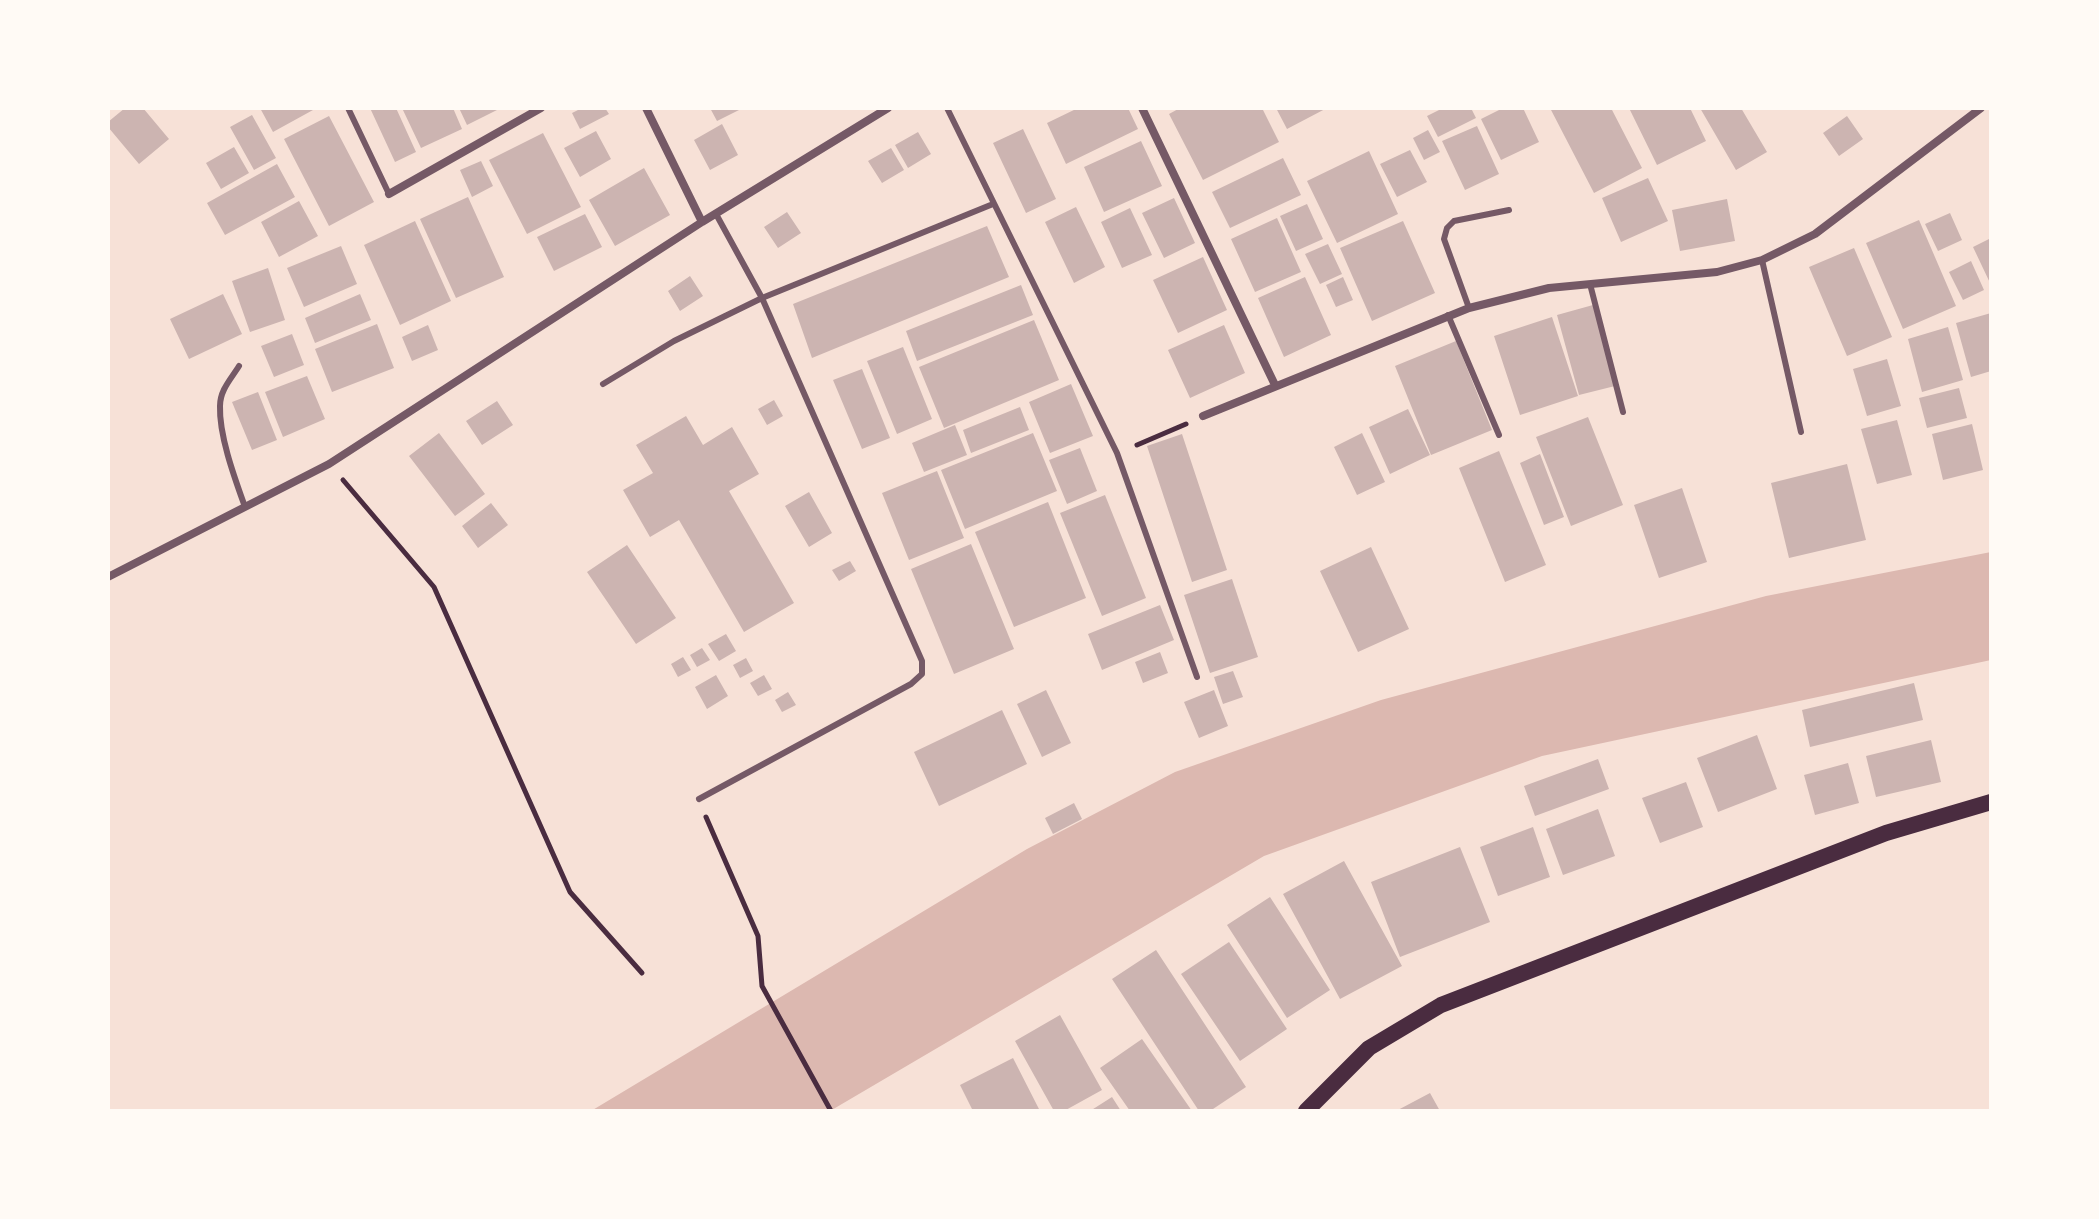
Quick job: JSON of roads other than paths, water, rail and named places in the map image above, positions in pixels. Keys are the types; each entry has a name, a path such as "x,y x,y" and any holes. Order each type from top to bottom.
{"main road":[{"path":"1306,1111 1369,1048 1441,1005 1886,833 1991,802"}],"street":[{"path":"389,194 541,108"},
{"path":"646,108 702,222"},
{"path":"108,577 329,464 702,222 888,108"},
{"path":"1142,108 1275,385"},
{"path":"1203,416 1469,308 1549,288 1717,272 1762,260 1815,234 1981,108"}],"lane":[{"path":"348,108 389,194"},
{"path":"947,108 1117,453 1197,677"},
{"path":"603,384 674,341 762,298 993,204"},
{"path":"1469,308 1444,239 1447,228 1454,221 1509,210"},
{"path":"699,799 911,684 922,674 922,661 762,298 716,214"},
{"path":"1762,260 1801,432"},
{"path":"1590,284 1623,412"},
{"path":"1448,315 1499,435"},
{"path":"239,366 226,383 219,405 223,431 245,507"}]}
